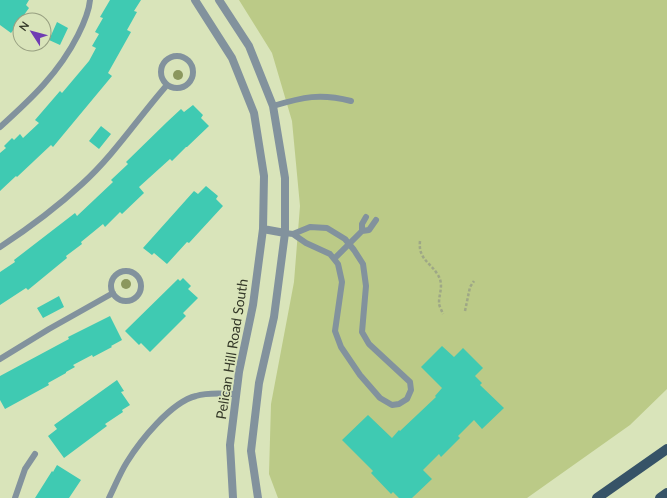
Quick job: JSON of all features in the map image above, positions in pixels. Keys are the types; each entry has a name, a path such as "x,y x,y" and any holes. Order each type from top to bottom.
{"main road":[{"path":"597,498 667,448"},
{"path":"660,498 667,493"}],"street":[{"name":"Pelican Hill Road South","path":"195,0 232,58 254,113 264,176 263,229 253,305 239,372 230,445 233,498"},
{"path":"219,0 249,46 273,106 285,178 289,233 274,317 259,384 251,451 258,498"},
{"path":"263,229 289,233"}],"lane":[{"path":"0,126 33,98 57,70 69,53 84,24 90,0"},
{"path":"180,56 184,58 192,66 193,71 190,81 182,87 177,88 167,85 161,76 162,66 169,58 180,56"},
{"path":"0,248 29,228 82,184 115,148 167,85"},
{"path":"273,106 297,99 315,96 336,97 351,101"},
{"path":"362,231 362,224 366,217"},
{"path":"334,259 362,231 369,230 376,220"},
{"path":"310,227 327,228 345,239 354,250 363,264 366,286 362,332 369,344 410,382 411,390 407,399 399,404 392,405 380,398 360,376 341,347 336,331 342,282 338,264 330,254 289,233 310,227"},
{"path":"125,271 130,271 138,277 141,286 138,295 134,298 125,301 120,300 113,293 111,284 116,275 125,271"},
{"path":"0,358 113,293"},
{"path":"109,498 126,463 144,437 178,405 196,396 236,394"},
{"path":"15,498 25,469 35,454"}],"path":[{"path":"420,241 419,247 422,255 438,275 442,285 439,304 443,314"},
{"path":"465,311 470,287 474,281"}],"green space":[{"path":"239,0 667,0 667,389 630,425 527,498 278,498 269,474 271,404 294,282 300,206 292,121 272,53"}],"building":[{"path":"0,0 29,0 26,5 29,8 26,12 12,12 11,33 0,25"},
{"path":"110,0 141,0 134,11 137,12 127,30 131,32 108,73 112,76 53,147 51,145 0,191 0,153 6,148 4,146 12,138 14,140 20,134 23,138 39,123 35,120 60,91 62,93 89,61 96,48 92,46 99,34 95,32 103,18 100,17"},
{"path":"57,22 68,28 60,45 52,41 52,33"},
{"path":"193,105 203,115 201,118 209,126 172,161 170,159 139,187 144,193 122,214 120,212 105,227 103,224 81,242 82,244 66,256 67,258 28,290 26,288 0,305 0,272 15,262 14,260 75,213 77,216 113,182 111,180 128,164 126,162 167,122 181,109 184,112"},
{"path":"101,126 111,134 99,149 89,141"},
{"path":"206,186 218,196 216,199 223,206 189,243 187,242 167,264 154,253 152,255 143,248 194,191 198,194"},
{"path":"183,278 191,286 188,289 198,298 183,313 186,316 150,352 141,343 139,345 125,331 178,279 180,281"},
{"path":"59,296 64,307 43,318 37,308"},
{"path":"110,316 122,340 93,357 92,355 73,365 75,367 48,383 49,385 5,409 0,400 0,376 69,339 68,337"},
{"path":"442,346 454,357 463,348 483,368 475,376 482,383 480,385 504,408 482,429 474,420 458,436 460,438 441,457 439,454 423,470 432,479 412,498 399,498 393,492 391,494 371,473 373,471 342,440 368,415 392,438 399,430 400,431 436,397 435,396 442,388 421,367"},
{"path":"117,380 124,391 121,392 130,405 122,410 123,412 105,424 107,426 64,458 48,436 57,429 54,425"},
{"path":"57,465 81,480 69,498 35,498 52,471 53,472"}]}
